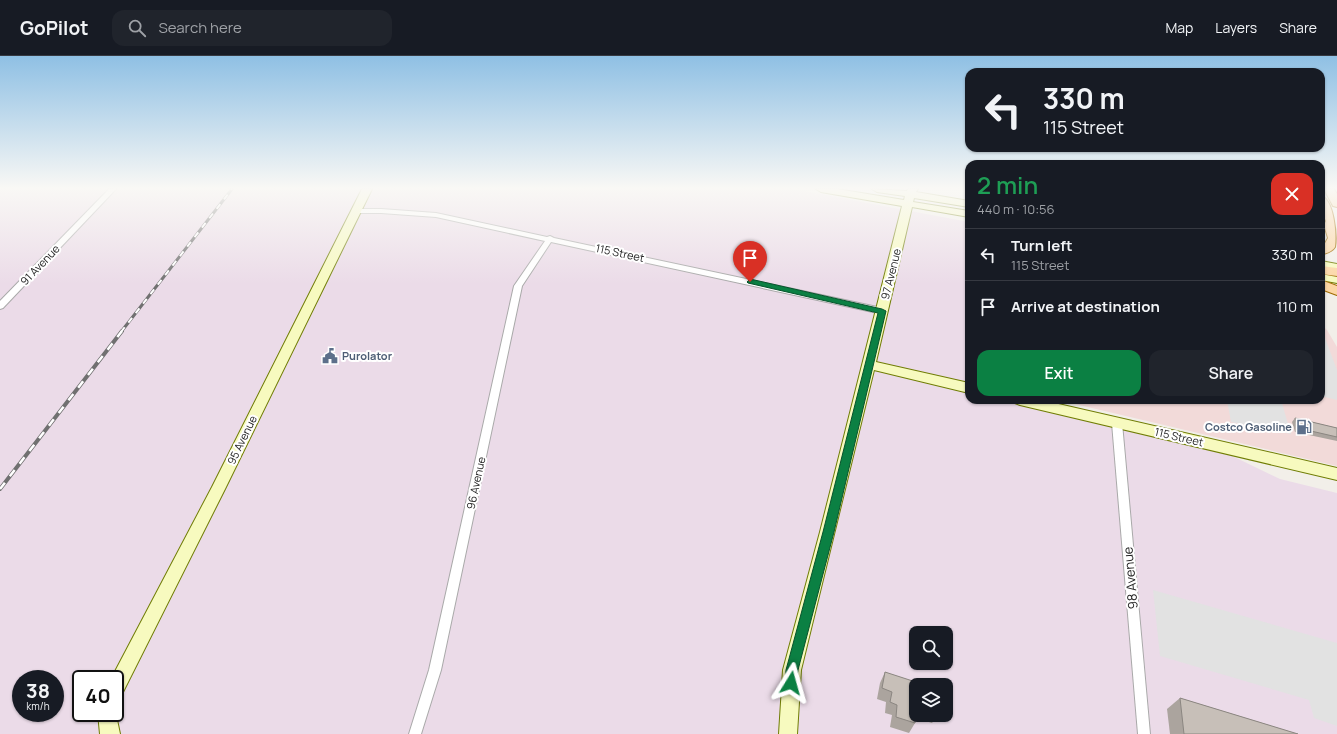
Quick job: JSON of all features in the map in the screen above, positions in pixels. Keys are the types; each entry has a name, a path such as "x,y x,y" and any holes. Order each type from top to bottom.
{"main road":[{"path":"1332,221 1337,232"},
{"path":"1325,248 1329,246 1334,238 1330,225 1332,221"},
{"path":"1325,270 1337,272"},
{"path":"1325,286 1337,291"}],"street":[{"name":"91 Avenue","path":"0,306 82,221"},
{"name":"95 Avenue","path":"124,672 218,489 351,221"},
{"name":"115 Street","path":"464,221 550,238 882,311"},
{"name":"97 Avenue","path":"788,734 792,670 828,532 904,221"},
{"name":"96 Avenue","path":"415,734 435,670 518,286 550,238"},
{"path":"1325,265 1337,267"},
{"path":"1325,278 1337,280"},
{"path":"868,364 965,387"},
{"name":"115 Street","path":"1037,404 1337,474"},
{"name":"98 Avenue","path":"1117,423 1144,734"},
{"path":"108,722 109,732 111,734"}],"shaded area":[{"path":"0,221 965,221 965,404 1030,404 1030,408 1224,452 1280,479 1337,493 1337,734 0,734"},
{"path":"1325,328 1337,347 1337,466 1075,404 1325,404"},
{"path":"1325,338 1337,370 1337,400 1325,397"},
{"path":"1228,404 1282,404 1291,434 1231,422"},
{"path":"1153,590 1337,643 1337,726 1314,718 1309,700 1160,656"}],"building":[{"path":"1295,418 1337,428 1337,437 1298,428"},
{"path":"885,672 909,680 909,721 896,717 897,705 890,702 892,692 882,688"},
{"path":"1180,698 1298,734 1184,734"}],"railway":[{"path":"121,332 207,221"},
{"path":"0,489 122,331"}],"place":[{"name":"Purolator","path":"330,356"},
{"name":"Costco Gasoline","path":"1304,427"}],"route":[{"path":"750,282 882,311 801,641 792,670 791,683"}]}
